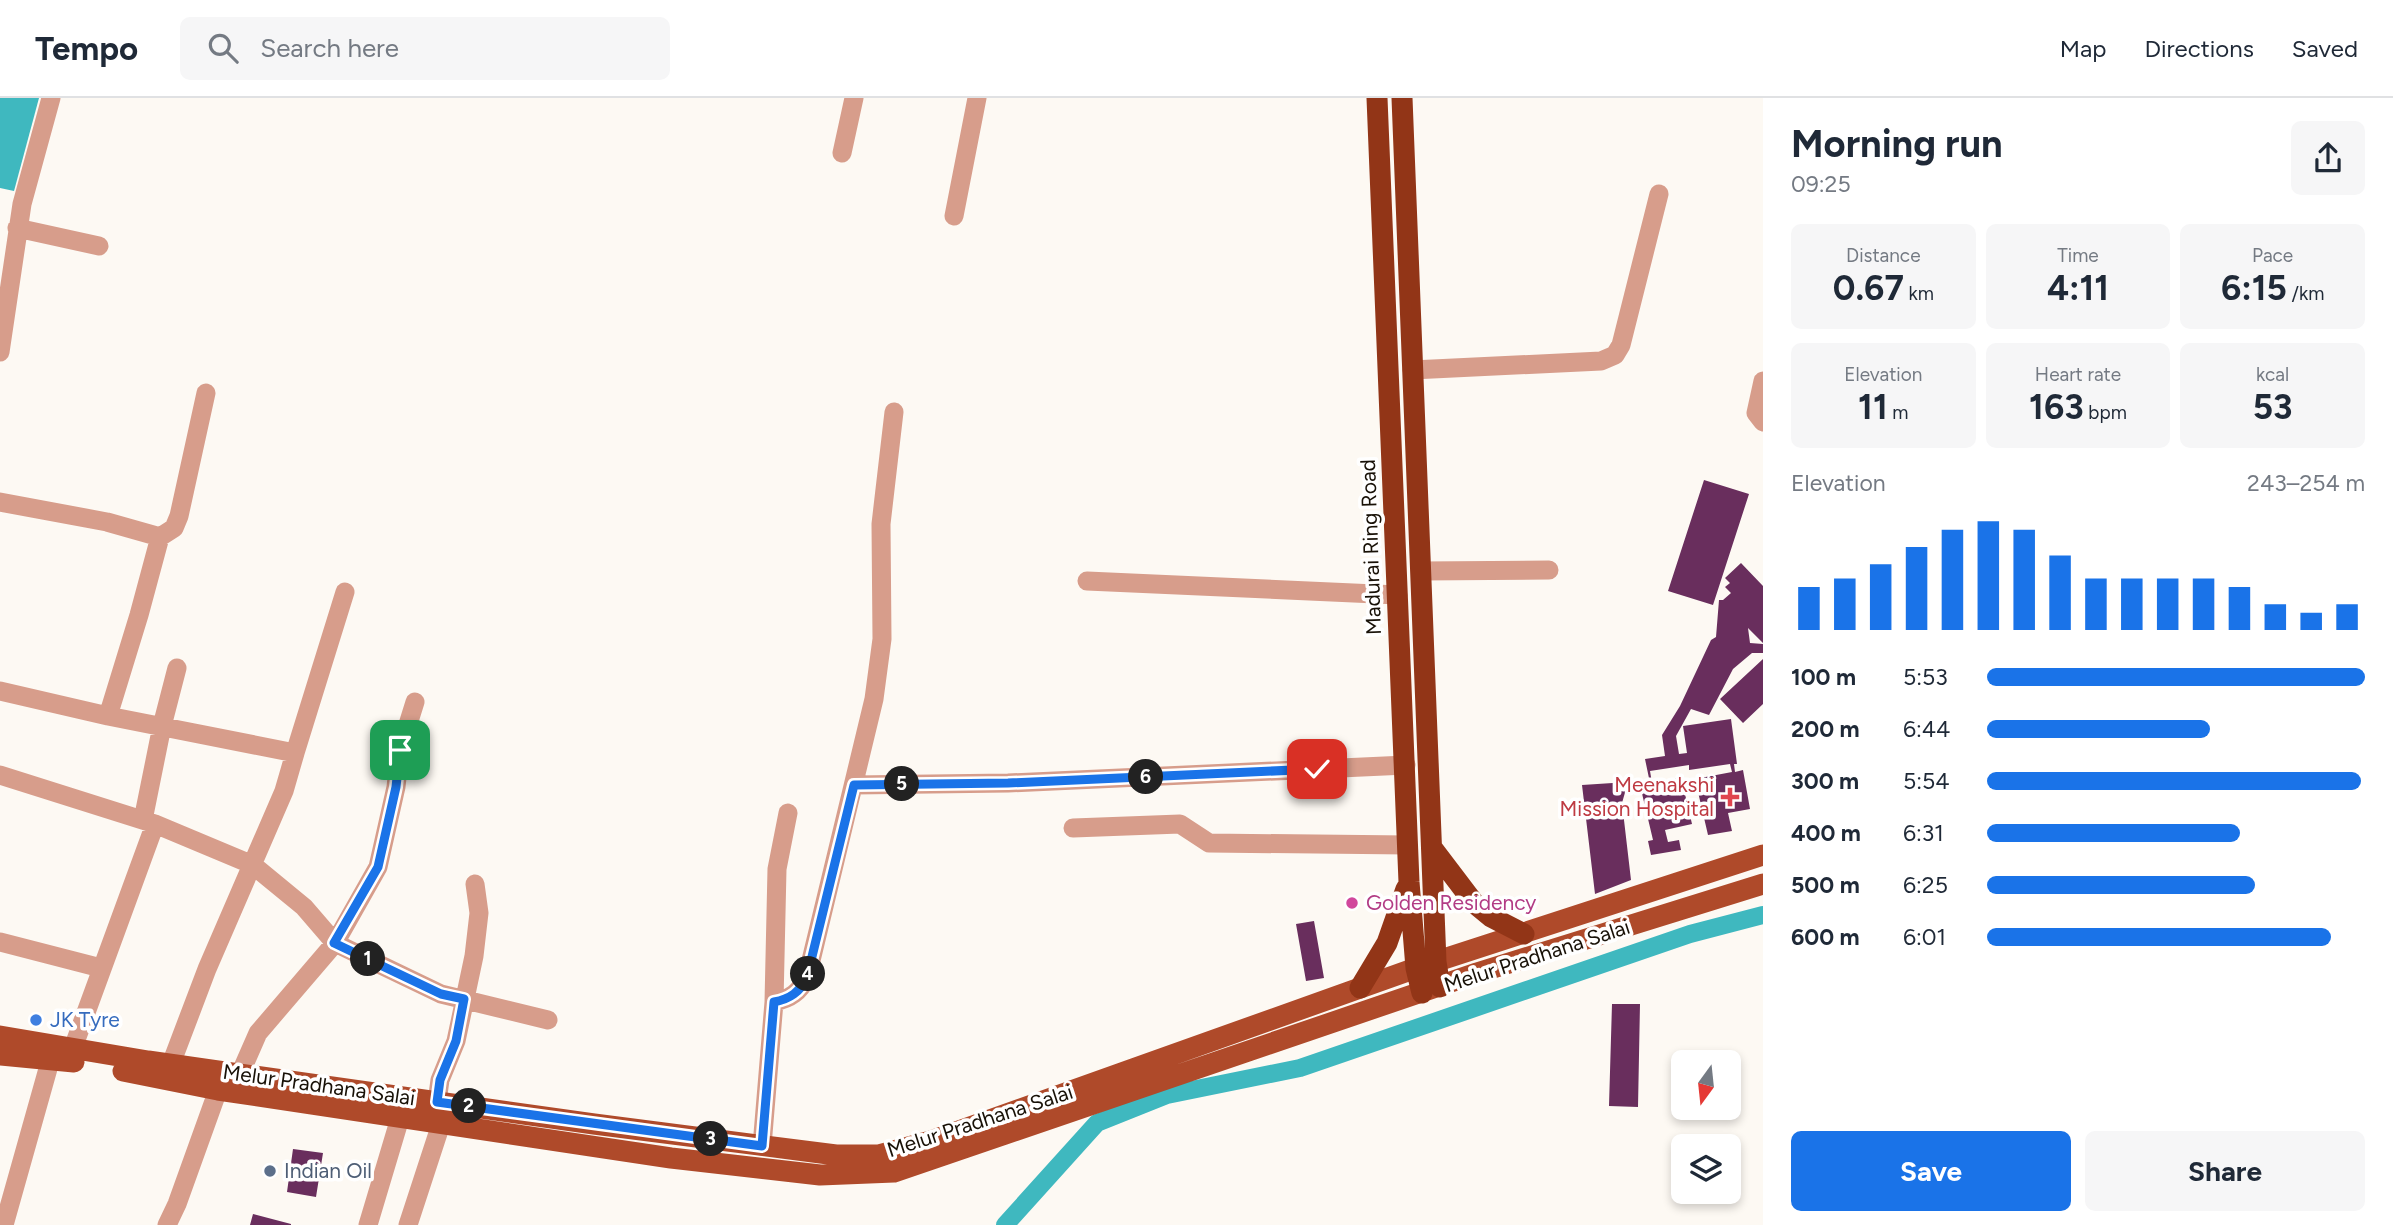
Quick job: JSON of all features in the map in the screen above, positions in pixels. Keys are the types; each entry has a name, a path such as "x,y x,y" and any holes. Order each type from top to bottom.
{"highway":[{"name":"Madurai Ring Road","path":"1377,98 1409,882 1431,990"},
{"name":"Madurai Ring Road","path":"1402,98 1433,849 1426,965"},
{"path":"1433,849 1474,903 1491,917 1524,934"},
{"path":"1360,988 1387,943 1409,882"}],"main road":[{"name":"Melur Pradhana Salai","path":"0,1036 240,1074 762,1146 836,1155 879,1155 944,1136 1426,965 1763,855"},
{"name":"Melur Pradhana Salai","path":"0,1055 51,1058 218,1090 671,1158 820,1175 894,1172 1431,990 1763,884"}],"street":[{"path":"0,352 17,228 51,98"},
{"path":"842,153 854,98"},
{"path":"954,216 977,98"},
{"path":"1412,370 1601,361 1615,355 1621,345 1659,194"},
{"path":"17,228 99,246"},
{"path":"1763,381 1756,413 1763,422"},
{"path":"108,716 160,537 174,528 179,516 206,393"},
{"path":"774,1002 787,1000 803,985 807,977 874,699 882,639 881,524 894,412"},
{"path":"0,502 107,522 160,537"},
{"path":"1421,571 1549,570"},
{"path":"1087,581 1398,595"},
{"path":"172,1064 207,969 284,791 345,592"},
{"path":"73,1048 149,822 162,726 177,668"},
{"path":"0,691 108,716 295,753"},
{"path":"240,1074 258,1033 334,943 378,867 396,787 400,750 415,702"},
{"path":"854,785 1008,783 1406,765"},
{"path":"0,775 149,822 253,865 304,907 334,943 441,994 548,1020"},
{"path":"762,1146 774,1002 776,869 788,813"},
{"path":"1073,828 1180,824 1209,843 1408,845"},
{"path":"437,1102 440,1080 456,1041 474,956 479,913 475,884"},
{"path":"0,942 101,968"},
{"path":"4,1225 51,1058"},
{"path":"167,1225 177,1205 218,1090"},
{"path":"368,1225 400,1118"},
{"path":"408,1225 441,1124"}],"water":[{"path":"0,98 39,98 14,191 0,188"}],"building":[{"path":"1704,480 1749,494 1713,605 1668,591"},
{"path":"1741,563 1763,586 1763,643 1748,628 1750,643 1763,644 1763,653 1752,653 1733,669 1709,715 1691,709 1676,736 1679,754 1687,753 1683,726 1731,719 1737,764 1734,764 1735,772 1743,770 1750,809 1728,813 1732,831 1708,835 1695,779 1732,772 1730,764 1689,770 1689,765 1650,771 1652,783 1681,777 1692,824 1665,830 1668,842 1679,840 1681,850 1651,855 1648,841 1653,840 1640,785 1650,783 1645,759 1665,756 1662,735 1680,706 1711,640 1716,637 1719,600 1731,593 1725,587 1730,583 1725,578"},
{"path":"1763,659 1763,704 1743,723 1720,699"},
{"path":"1628,782 1622,803 1631,880 1595,894 1582,785"},
{"path":"1314,921 1324,978 1306,981 1296,924"},
{"path":"1612,1004 1640,1004 1638,1107 1609,1106"},
{"path":"293,1149 323,1153 316,1197 287,1192"},
{"path":"253,1214 291,1224 291,1225 250,1225"}],"waterway":[{"path":"1005,1225 1097,1123 1167,1095 1300,1068 1690,934 1763,915"}],"place":[{"name":"Meenakshi Mission Hospital","path":"1730,797"},
{"name":"Golden Residency","path":"1352,903"},
{"name":"JK Tyre","path":"36,1020"},
{"name":"Indian Oil","path":"270,1171"}],"route":[{"path":"400,750 396,787 378,867 334,943 441,994 464,999 456,1041 440,1080 437,1102 762,1146 774,1002 787,1000 795,994 807,977 854,785 1008,783 1317,769"}]}
